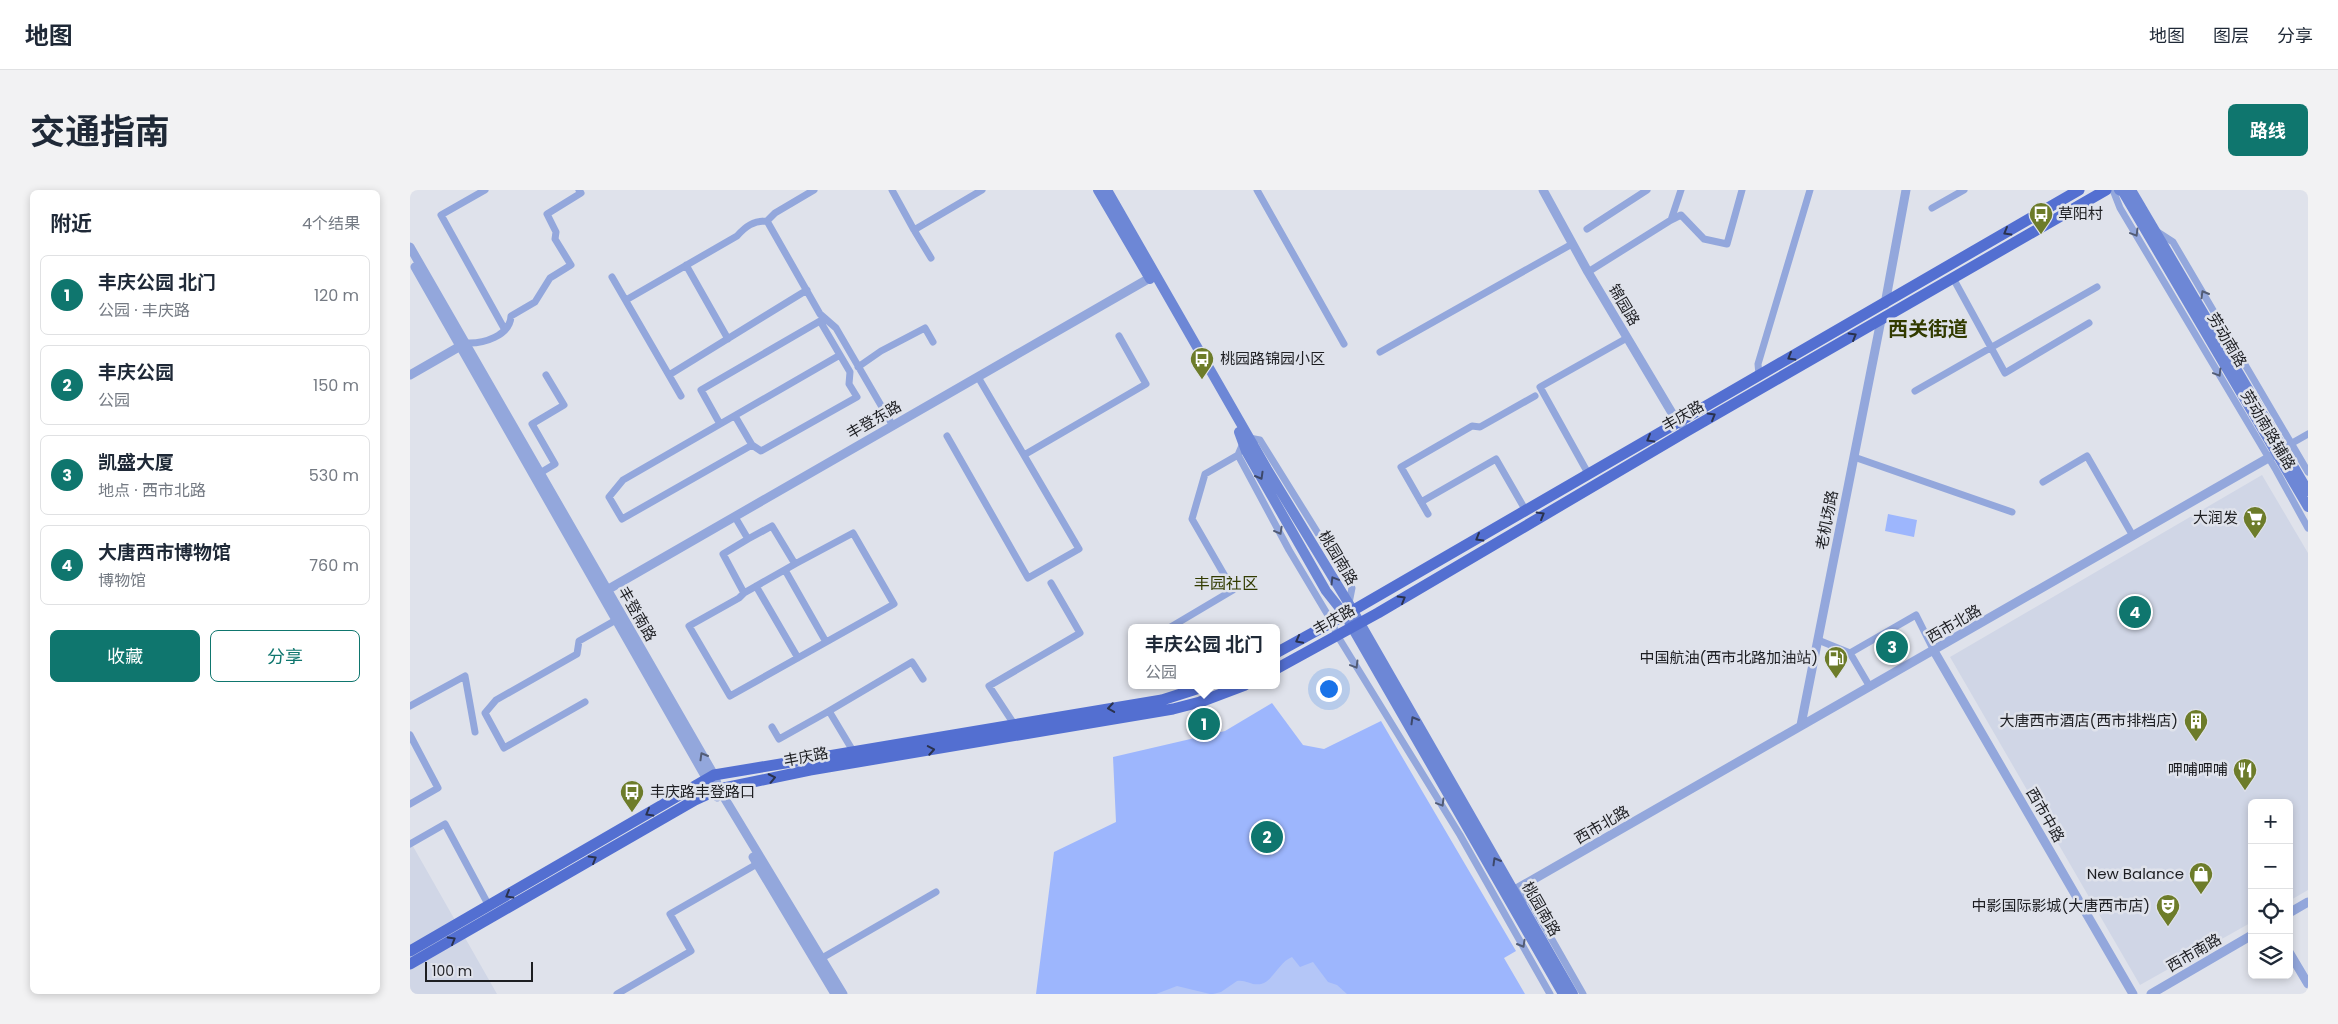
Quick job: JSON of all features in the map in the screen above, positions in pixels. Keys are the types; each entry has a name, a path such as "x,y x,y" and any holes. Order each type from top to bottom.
{"main road":[{"name":"桃园南路","path":"1098,190 1152,276 1247,439 1246,451 1326,591 1349,610 1355,624 1563,994"},
{"name":"桃园南路","path":"1107,190 1152,276"},
{"name":"丰庆路","path":"1280,667 1337,635 1683,427 1759,375 1885,304 2079,190"},
{"name":"丰庆路","path":"1280,651 1589,474 1683,427 1881,320 2106,190"},
{"name":"劳动南路","path":"2119,190 2123,192 2280,451 2308,491"},
{"name":"劳动南路","path":"2131,190 2280,451 2308,506"},
{"name":"桃园南路","path":"1355,624 1573,994"},
{"name":"丰庆路","path":"410,951 710,777 1162,700 1190,689"},
{"name":"丰庆路","path":"410,964 695,800 717,790 810,770 1173,709 1200,702 1234,689"}],"street":[{"path":"485,190 440,215 505,330"},
{"path":"410,375 463,345 482,344 505,330 510,323 511,316 536,302 550,278 571,266 556,239 556,232 547,214 581,193 580,190"},
{"path":"626,300 737,236 744,228 756,221 767,221 775,213 814,190"},
{"path":"892,190 931,258"},
{"path":"914,230 982,190"},
{"path":"1257,190 1344,344"},
{"name":"锦园路","path":"1543,190 1588,272 1683,427"},
{"path":"1587,229 1647,190"},
{"path":"1671,220 1680,190"},
{"path":"1588,272 1681,215 1704,239 1727,244 1742,190"},
{"path":"1759,375 1758,364 1810,190"},
{"path":"1885,304 1906,190"},
{"path":"1932,208 1964,190"},
{"name":"劳动南路辅路","path":"2112,190 2125,216 2280,451 2308,528"},
{"path":"767,221 820,314 836,328 893,426"},
{"path":"1380,352 1572,244"},
{"name":"丰登南路","path":"410,247 616,620 710,777"},
{"name":"丰登南路","path":"410,258 540,473 607,590 757,864 835,994"},
{"path":"686,266 728,339"},
{"name":"丰登东路","path":"607,590 1152,276"},
{"path":"612,277 681,396"},
{"path":"1952,278 2004,373 2089,323"},
{"path":"1915,391 2097,287"},
{"path":"669,375 808,290"},
{"name":"老机场路","path":"1801,725 1881,320"},
{"path":"720,424 701,390 820,321 850,372 849,384 857,397 761,451 752,445 735,416"},
{"path":"858,367 881,351 925,328 933,342"},
{"path":"1024,455 1146,384 1119,336"},
{"path":"1589,474 1540,387 1627,338"},
{"path":"752,445 622,519 610,497 623,480 840,355"},
{"path":"540,473 555,464 532,424 564,405 546,375"},
{"path":"947,436 1028,578 1079,548 978,377"},
{"path":"1428,514 1401,466 1472,426 1480,427 1535,396"},
{"path":"2280,451 2308,434"},
{"path":"1176,624 1233,590 1192,519 1205,474 1238,455 1247,439 1260,440 1352,588 1349,610"},
{"name":"劳动南路辅路","path":"2280,451 2308,472"},
{"name":"西市北路","path":"1514,891 2280,451"},
{"path":"1238,455 1289,550 1332,622 1337,635 1460,835 1550,994"},
{"path":"2043,482 2087,456 2133,536"},
{"path":"1854,457 2012,512"},
{"path":"1421,502 1496,459 1526,511"},
{"path":"735,517 748,539"},
{"path":"744,592 723,554 748,539 772,526 794,564"},
{"path":"853,533 894,604 730,696 689,626 738,598 744,592 785,570 853,533"},
{"path":"785,570 826,642"},
{"path":"1014,724 989,686 1080,633 1050,582"},
{"path":"756,586 798,658"},
{"path":"1850,653 1916,615 1934,651"},
{"path":"584,702 504,748 485,713 496,700 577,654 580,641 616,620"},
{"path":"1818,640 1850,653 1870,687"},
{"name":"西市中路","path":"1934,651 2133,994"},
{"path":"772,727 779,739 912,662 923,679"},
{"path":"410,706 465,676 475,732"},
{"path":"829,710 853,752"},
{"path":"410,735 438,788 410,804"},
{"name":"丰登南路","path":"717,790 843,994"},
{"path":"410,844 445,824 489,906"},
{"path":"617,994 691,951 670,914 757,864"},
{"path":"1514,891 1530,901 1583,994"},
{"path":"822,958 936,892"},
{"path":"2293,911 2308,902"},
{"name":"西市南路","path":"2151,994 2248,937"},
{"path":"2293,959 2308,984"}],"shaded area":[{"path":"2262,475 2308,553 2308,890 2293,899 2293,799 2248,799 2248,924 2140,985 1950,657"},
{"path":"1888,514 1917,520 1914,537 1885,531"},
{"path":"1272,703 1303,745 1324,749 1381,721 1516,951 1504,958 1525,994 1036,994 1054,852 1116,822 1113,757 1225,731"},
{"path":"410,841 497,994 410,994"},
{"path":"1292,957 1300,967 1313,962 1328,982 1337,985 1347,994 1213,994 1221,992 1237,981 1261,984 1269,979 1287,959"},
{"path":"1177,986 1210,994 1156,994"}],"place":[{"name":"草阳村","path":"2041,235"},
{"name":"桃园路锦园小区","path":"1202,380"},
{"name":"大润发","path":"2255,539"},
{"name":"大唐西市博物馆","path":"2135,612"},
{"name":"凯盛大厦","path":"1892,647"},
{"name":"中国航油(西市北路加油站)","path":"1836,679"},
{"name":"丰庆公园 北门","path":"1204,724"},
{"name":"大唐西市酒店(西市排档店)","path":"2196,742"},
{"name":"呷哺呷哺","path":"2245,791"},
{"name":"丰庆路丰登路口","path":"632,813"},
{"name":"丰庆公园","path":"1267,837"},
{"name":"New Balance","path":"2201,895"},
{"name":"中影国际影城(大唐西市店)","path":"2168,927"}],"district":[{"name":"西关街道","path":"1928,329"},
{"name":"丰园社区","path":"1226,583"}]}
